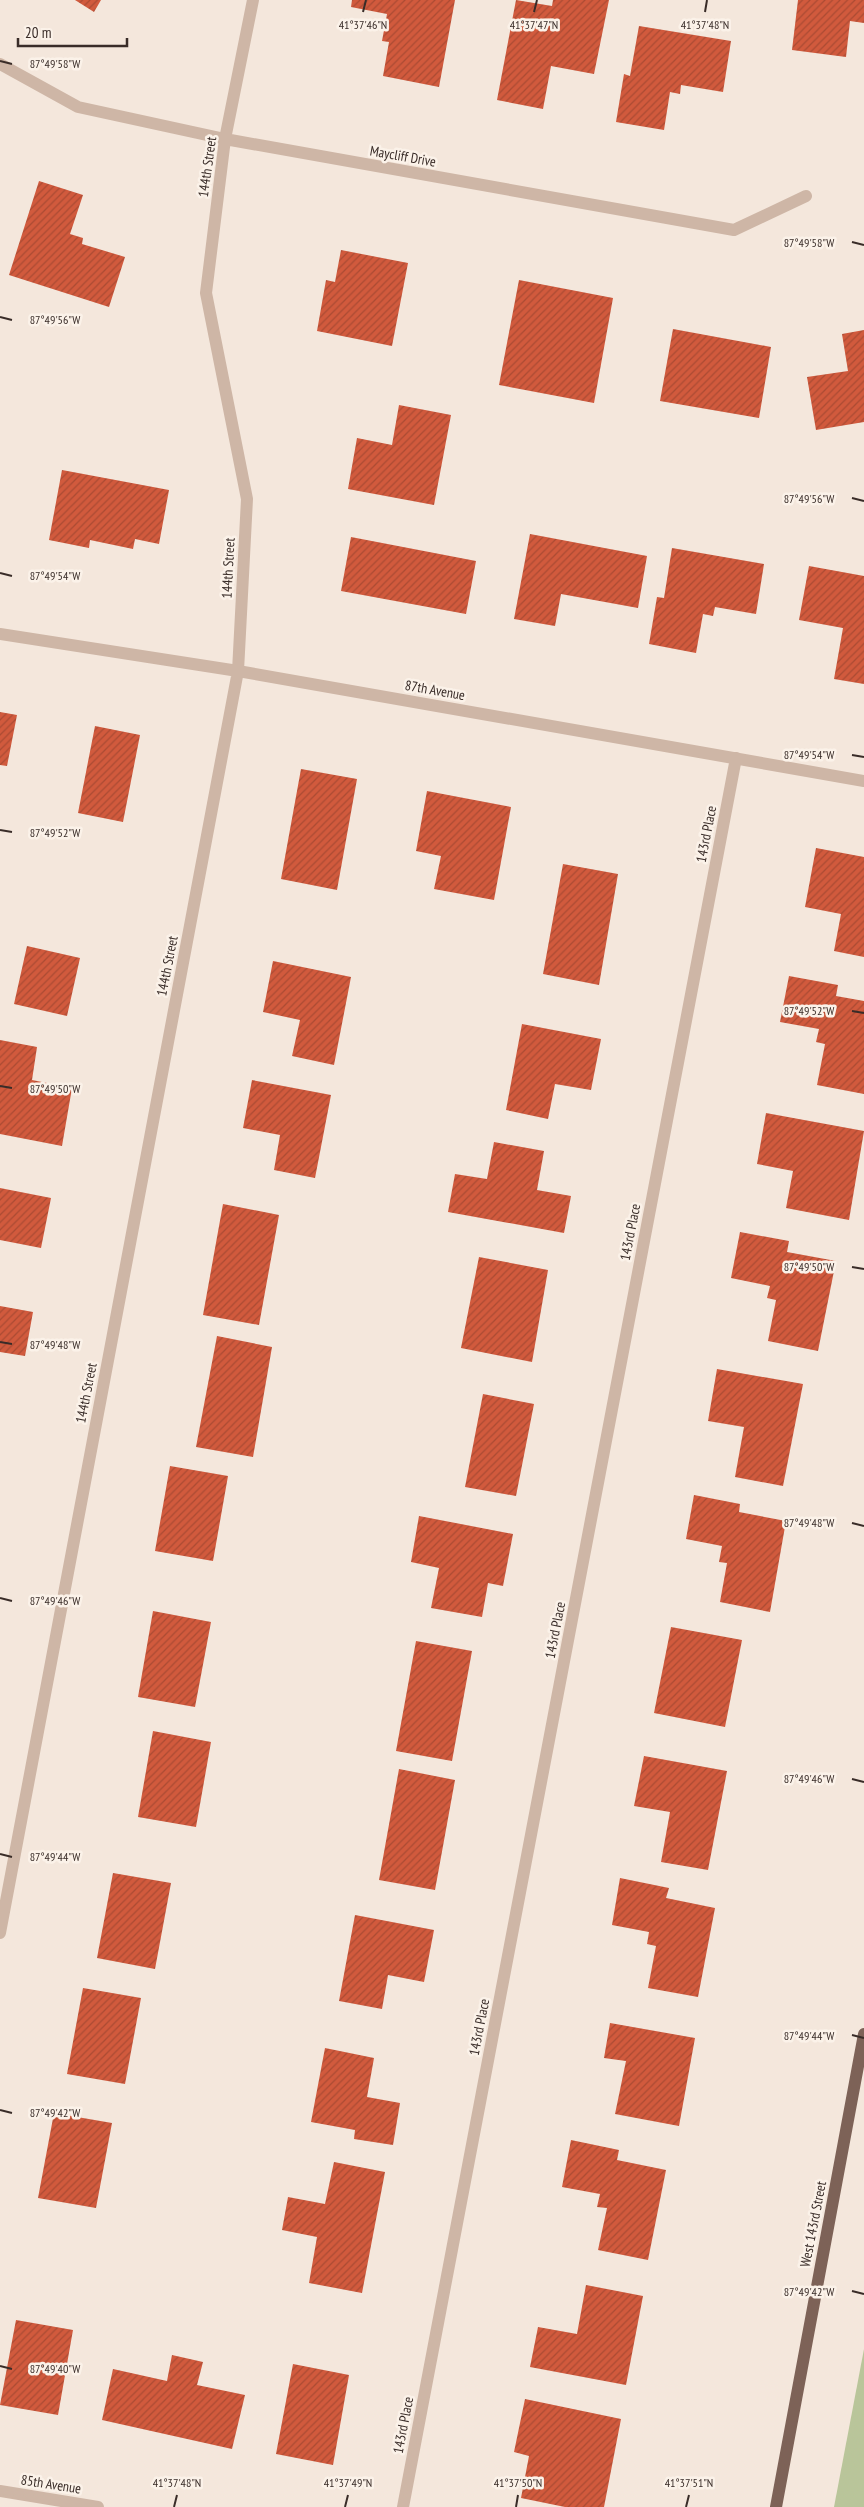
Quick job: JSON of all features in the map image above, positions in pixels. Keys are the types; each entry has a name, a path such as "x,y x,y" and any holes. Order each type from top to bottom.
{"main road":[{"name":"West 143rd Street","path":"776,2507 864,2034"}],"street":[{"name":"144th Street","path":"0,1933 238,671 247,499 206,293 225,140 253,0"},
{"name":"Maycliff Drive","path":"0,64 78,107 225,140 734,230 806,196"},
{"name":"87th Avenue","path":"0,634 238,671 864,781"},
{"name":"143rd Place","path":"402,2507 736,758"},
{"name":"85th Avenue","path":"0,2491 98,2507"}],"green space":[{"path":"864,2349 864,2507 834,2507"}],"building":[{"path":"75,0 101,0 94,12"},
{"path":"352,0 455,0 439,87 383,76 389,42 382,41 387,14 351,7"},
{"path":"516,0 552,6 553,0 609,0 594,74 551,66 543,109 497,100"},
{"path":"798,0 864,0 864,23 850,21 846,57 792,50"},
{"path":"639,26 731,41 723,92 681,85 680,94 670,92 664,130 616,122 624,74 630,76"},
{"path":"39,181 83,195 70,234 83,238 82,244 125,257 109,307 9,275"},
{"path":"341,250 408,263 392,346 317,331 326,280 335,282"},
{"path":"519,280 613,298 594,403 499,385"},
{"path":"673,329 771,347 759,418 660,401"},
{"path":"864,330 864,422 816,430 807,377 848,371 842,334"},
{"path":"399,405 451,415 434,505 348,489 357,438 392,445"},
{"path":"62,470 169,490 159,544 135,539 133,549 90,540 89,548 49,540"},
{"path":"530,534 647,556 638,608 561,594 555,626 514,619"},
{"path":"351,537 476,561 466,614 341,591"},
{"path":"672,548 764,564 756,614 715,607 713,616 703,614 696,653 649,644 657,597 664,598"},
{"path":"809,566 864,576 864,684 834,679 843,628 799,620"},
{"path":"0,712 17,715 7,766 0,765"},
{"path":"95,726 140,735 123,822 78,813"},
{"path":"301,769 357,779 337,890 281,879"},
{"path":"427,791 511,807 494,900 434,889 441,856 416,851"},
{"path":"816,848 864,857 864,957 834,951 841,914 805,907"},
{"path":"563,864 618,874 599,985 543,974"},
{"path":"27,946 80,958 67,1016 14,1004"},
{"path":"273,961 351,977 334,1065 292,1056 300,1020 263,1012"},
{"path":"789,976 838,985 836,996 864,1001 864,1094 817,1085 825,1044 816,1042 819,1029 780,1022"},
{"path":"522,1024 601,1039 591,1090 555,1084 548,1119 506,1110"},
{"path":"0,1040 37,1047 32,1080 72,1088 62,1146 0,1134"},
{"path":"252,1080 331,1095 315,1178 274,1170 280,1135 243,1128"},
{"path":"766,1113 864,1131 849,1220 786,1208 793,1171 757,1164"},
{"path":"494,1142 544,1151 537,1190 571,1196 564,1233 448,1212 455,1174 487,1179"},
{"path":"0,1188 51,1198 41,1248 0,1240"},
{"path":"223,1204 279,1215 259,1325 203,1315"},
{"path":"740,1232 789,1241 787,1252 836,1261 818,1351 768,1341 776,1300 767,1298 770,1286 731,1278"},
{"path":"479,1257 548,1270 532,1362 461,1348"},
{"path":"0,1306 33,1312 25,1356 0,1352"},
{"path":"217,1336 272,1347 253,1457 196,1447"},
{"path":"717,1369 803,1384 783,1486 735,1477 744,1427 708,1421"},
{"path":"483,1394 534,1404 516,1496 465,1487"},
{"path":"170,1466 228,1476 213,1561 155,1551"},
{"path":"694,1495 740,1504 739,1512 786,1521 770,1612 720,1602 727,1563 719,1562 722,1546 686,1539"},
{"path":"419,1516 513,1534 503,1586 488,1583 482,1617 431,1608 439,1568 411,1562"},
{"path":"153,1611 211,1622 195,1707 138,1697"},
{"path":"671,1627 742,1640 725,1727 654,1713"},
{"path":"416,1641 472,1651 452,1761 396,1751"},
{"path":"153,1731 211,1742 196,1827 138,1817"},
{"path":"644,1756 727,1771 708,1870 661,1862 670,1812 634,1806"},
{"path":"399,1769 455,1780 435,1890 379,1880"},
{"path":"113,1873 171,1883 155,1969 97,1958"},
{"path":"620,1878 669,1888 666,1898 715,1908 698,1997 648,1988 656,1946 647,1944 649,1932 612,1925"},
{"path":"355,1915 434,1930 424,1982 388,1975 382,2009 339,2001"},
{"path":"83,1988 141,1998 125,2084 67,2074"},
{"path":"610,2023 695,2038 679,2126 615,2114 626,2061 604,2058"},
{"path":"325,2048 374,2058 367,2097 400,2103 393,2145 354,2139 355,2130 311,2122"},
{"path":"54,2113 112,2123 96,2208 38,2198"},
{"path":"571,2140 619,2150 617,2160 666,2170 648,2260 598,2250 607,2208 597,2207 600,2194 562,2187"},
{"path":"334,2162 385,2172 362,2293 309,2283 317,2237 282,2230 288,2197 325,2204"},
{"path":"586,2285 643,2296 626,2385 530,2367 538,2327 577,2334"},
{"path":"16,2320 73,2330 58,2415 0,2405"},
{"path":"172,2355 203,2362 197,2385 245,2395 232,2449 102,2420 113,2369 167,2381"},
{"path":"293,2364 349,2375 333,2465 276,2454"},
{"path":"525,2399 621,2419 604,2507 565,2507 521,2498 529,2456 514,2452"}]}
